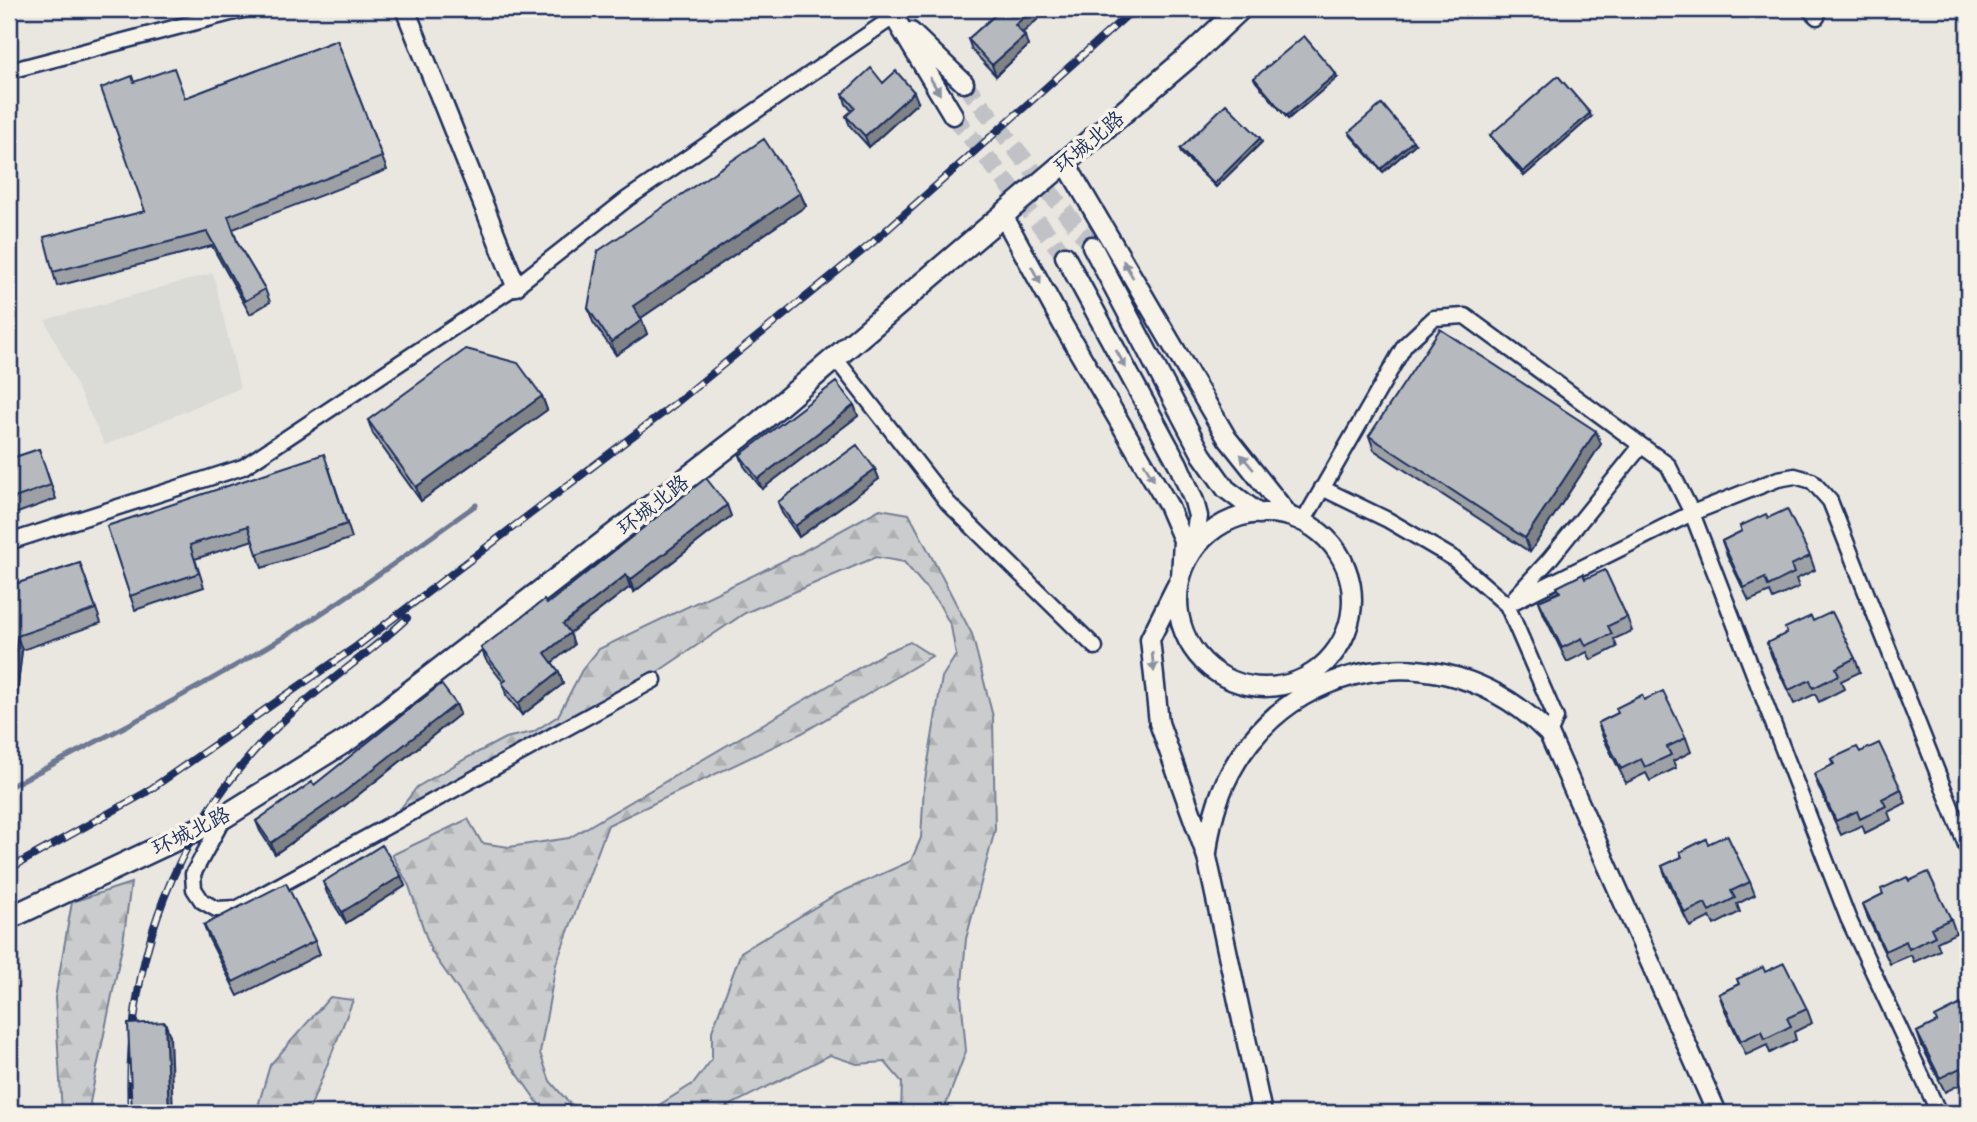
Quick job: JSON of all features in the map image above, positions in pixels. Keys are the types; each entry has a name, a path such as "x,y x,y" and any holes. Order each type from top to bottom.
{"main road":[{"name":"环城北路","path":"9,918 224,817 349,739 760,422 1240,9"}],"street":[{"path":"9,71 246,9"},
{"path":"405,9 516,286"},
{"path":"9,542 243,467 516,286 627,199 896,11"},
{"path":"896,11 964,83"},
{"path":"896,11 953,115"},
{"path":"1065,162 1227,438 1296,519 1327,539 1337,551 1349,578 1350,616 1319,687"},
{"path":"1003,215 1063,325 1168,505 1183,540 1180,614 1193,649 1203,661 1227,679 1300,697"},
{"path":"1092,246 1202,455 1226,489 1259,514"},
{"path":"1065,256 1195,501 1198,516 1194,550 1150,639 1159,723 1207,856 1262,1113"},
{"path":"1296,519 1322,488 1405,345 1434,318 1465,316 1668,465 1692,513 1848,918 1939,1113"},
{"path":"835,358 948,503 1095,647"},
{"path":"1507,606 1549,560 1641,446"},
{"path":"1507,606 1692,513 1786,477 1812,481 1826,493 1968,850"},
{"path":"1322,488 1388,520 1454,558 1507,606 1556,718 1549,734"},
{"path":"1194,550 1216,529 1229,521 1259,514 1296,519"},
{"path":"1257,687 1301,679 1326,662 1336,650"},
{"path":"1207,856 1219,794 1239,756 1266,723 1300,697 1349,676 1381,670 1444,673 1502,695 1549,734 1717,1113"},
{"path":"224,817 193,874 193,881 202,901 223,911 250,902 654,680"}],"shaded area":[{"path":"213,273 240,388 105,445 45,320"}],"green space":[{"path":"880,509 909,514 972,634 993,717 995,830 966,939 961,995 966,1051 943,1113 901,1113 902,1082 885,1062 857,1064 830,1055 715,1113 623,1113 648,1112 694,1083 712,1059 712,1031 741,952 837,894 911,861 921,838 924,786 942,677 956,655 951,626 938,602 904,562 876,557 745,613 650,677 413,808 401,808 417,787 505,738 533,732 558,716 582,670 599,649 802,552"},
{"path":"910,642 932,656 802,733 608,825 556,964 540,1053 550,1081 569,1103 589,1113 545,1113 431,951 409,886 392,855 468,819 482,843 509,847 569,838 886,652"},
{"path":"131,883 123,942 90,1102 93,1113 62,1113 55,998 72,902"},
{"path":"330,997 353,1000 308,1113 256,1113 270,1065"}],"building":[{"path":"1000,9 1033,9 1015,25 1025,36 992,65 968,39"},
{"path":"1304,36 1336,74 1286,116 1254,78"},
{"path":"337,40 382,157 228,216 238,244 265,289 245,301 207,232 53,272 44,237 145,211 101,88 132,76 134,82 174,68 185,98"},
{"path":"871,68 883,83 896,71 914,92 865,136 846,116 855,108 843,94"},
{"path":"1558,76 1590,113 1523,172 1490,135"},
{"path":"1226,104 1260,138 1214,184 1180,149"},
{"path":"1382,104 1413,141 1381,169 1349,132"},
{"path":"764,139 800,193 633,306 642,320 611,342 588,308 598,251"},
{"path":"1440,329 1596,431 1525,538 1369,436"},
{"path":"466,349 518,363 542,396 416,487 368,420"},
{"path":"836,382 854,405 758,479 740,455"},
{"path":"857,445 875,469 795,526 778,502"},
{"path":"39,449 51,485 9,500 9,459"},
{"path":"324,454 347,524 257,554 248,526 190,545 199,573 130,596 107,526"},
{"path":"706,478 727,505 630,580 626,575 563,624 570,633 545,653 559,672 518,703 502,683 506,680 481,648 544,600 547,604"},
{"path":"1787,509 1810,556 1791,565 1794,573 1768,586 1765,578 1744,588 1722,541 1742,531 1740,526 1766,514 1768,518"},
{"path":"80,563 96,609 17,636 9,707 9,586"},
{"path":"1605,570 1627,617 1608,626 1612,634 1586,646 1582,638 1562,648 1539,601 1560,592 1557,587 1583,574 1585,579"},
{"path":"1832,612 1855,658 1836,668 1839,675 1813,688 1810,680 1789,690 1767,643 1787,633 1785,628 1811,616 1813,621"},
{"path":"441,684 456,704 339,796 271,843 256,821 312,782 314,785"},
{"path":"1663,691 1686,738 1667,747 1671,755 1645,767 1641,759 1621,769 1598,723 1618,713 1616,708 1642,695 1644,700"},
{"path":"1879,743 1901,789 1882,799 1886,806 1860,819 1857,811 1836,821 1814,774 1834,764 1831,759 1857,747 1860,752"},
{"path":"1727,835 1750,882 1731,891 1735,898 1709,911 1705,903 1685,913 1662,866 1682,857 1680,852 1706,839 1708,844"},
{"path":"382,845 401,876 342,912 323,882"},
{"path":"1928,872 1951,919 1931,928 1935,936 1909,949 1906,941 1885,951 1863,904 1883,894 1881,889 1907,877 1909,881"},
{"path":"286,883 315,941 233,982 204,925"},
{"path":"1784,963 1807,1009 1787,1018 1791,1026 1765,1039 1762,1031 1741,1041 1719,994 1739,984 1737,979 1763,967 1765,972"},
{"path":"1961,1004 1963,1009 1968,1007 1968,1074 1964,1076 1960,1068 1940,1078 1917,1032 1937,1022 1935,1017"},
{"path":"165,1022 169,1113 132,1113 128,1024"}],"waterway":[{"path":"9,787 179,697 279,640 476,505"}],"tunnel":[{"path":"964,83 1092,246"},
{"path":"953,115 1065,256"}],"railway":[{"path":"9,869 145,793 357,646 676,403 872,243 1134,9"},
{"path":"131,1113 131,1057 136,1002 147,950 164,899 185,851 213,805 246,761 284,720 407,618"}]}
